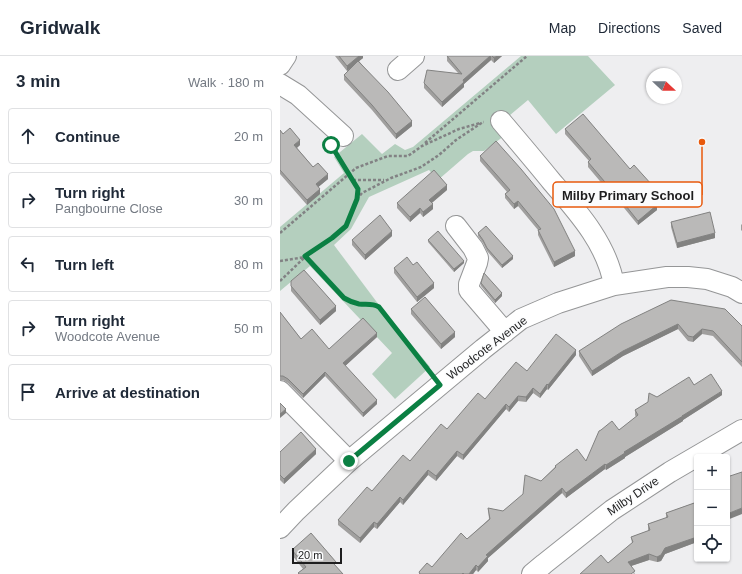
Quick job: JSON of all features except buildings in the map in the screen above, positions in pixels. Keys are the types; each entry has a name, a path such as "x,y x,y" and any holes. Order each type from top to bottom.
{"street":[{"path":"280,65 286,56"},
{"path":"398,70 414,56"},
{"path":"280,84 298,95 343,136"},
{"path":"492,121 582,217 603,252 612,274 614,285"},
{"path":"456,226 473,248 478,258 469,284 469,290 505,332"},
{"name":"Woodcote Avenue","path":"280,528 349,461 521,319 558,303 614,285 667,278 688,277 707,279 732,287 742,293"},
{"path":"280,391 349,461"},
{"name":"Milby Drive","path":"532,574 612,510 670,472 742,430"}],"path":[{"path":"280,233 356,168 388,156 408,156 422,146 527,56"},
{"path":"422,146 459,129 492,121"},
{"path":"357,199 362,193 385,180 421,167 439,155 456,140 492,121"},
{"path":"280,282 305,256 332,238 346,226 357,199 358,189 331,145 343,136"},
{"path":"353,180 385,180"},
{"path":"280,261 305,256"},
{"path":"305,256 344,298 351,302 379,307 440,385"}],"green space":[{"path":"521,56 588,56 615,85 556,134 528,100 498,125 504,136 484,151 473,151 468,154 438,180 429,170 369,197 351,229 334,245 379,305 430,367 395,399 372,374 392,353 310,266 280,291 280,227 344,173 334,157 362,134 382,154 395,144 405,150 413,147"}],"place":[{"name":"Milby Primary School","path":"702,142"}],"route":[{"path":"331,145 358,189 357,199 346,226 332,238 305,256 344,298 351,302 379,307 440,385 349,461"}]}
